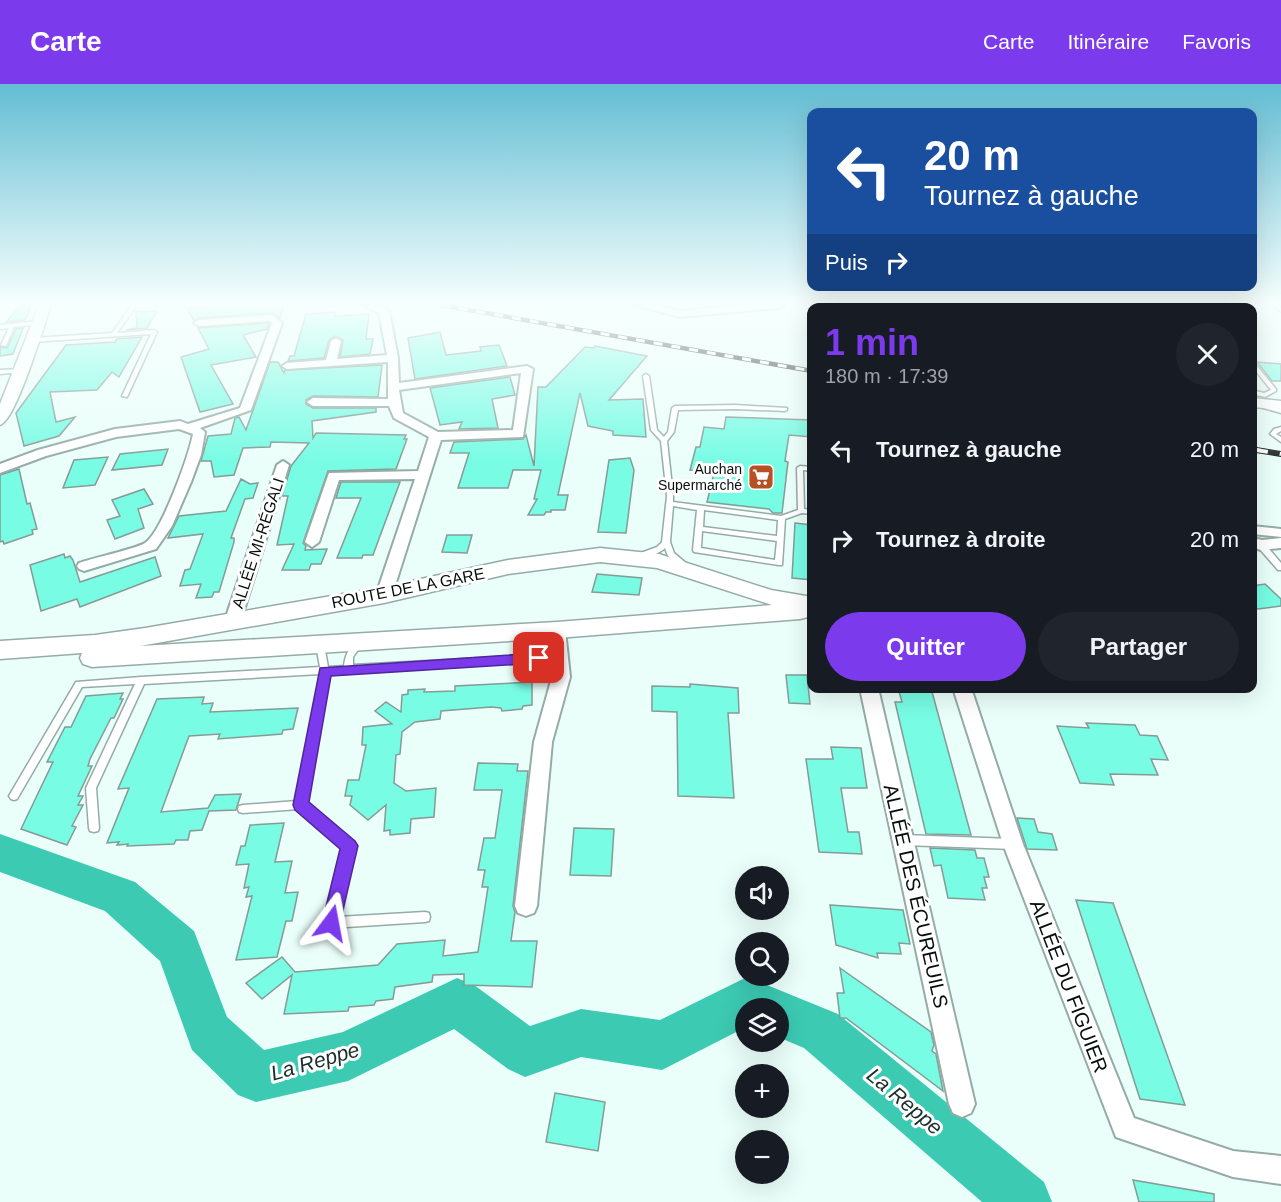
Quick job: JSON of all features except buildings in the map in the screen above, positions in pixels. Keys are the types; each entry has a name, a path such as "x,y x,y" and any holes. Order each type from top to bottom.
{"main road":[{"name":"ROUTE DE LA GARE","path":"0,650 94,644 384,595 508,567 600,555 637,557 690,570 728,585 769,597 807,604"},
{"path":"650,623 659,619 728,610 734,597 728,585"},
{"path":"338,644 327,634 331,618 337,612 372,604 384,595"},
{"path":"0,664 557,630 807,610"},
{"path":"241,650 254,643 280,640 292,631 296,619 282,612"},
{"path":"162,654 159,648 161,643 222,622"}],"street":[{"path":"2,412 26,357"},
{"path":"188,428 245,410 264,357"},
{"path":"331,363 332,357"},
{"path":"287,366 393,358 394,403 398,415 436,436 519,434 527,369 395,387"},
{"path":"305,416 314,397 394,403"},
{"path":"1257,400 1278,406"},
{"path":"0,469 42,453 115,433 180,425 199,432 195,455 165,526 151,546 84,566"},
{"path":"384,595 436,436"},
{"name":"ALLÉE MI-RÉGALI","path":"222,622 284,465"},
{"path":"312,542 334,476 422,475"},
{"path":"1257,537 1281,533"},
{"path":"1257,539 1281,543"},
{"path":"526,906 543,742 561,677 557,630"},
{"name":"ALLÉE DES ÉCUREUILS","path":"870,693 962,1104"},
{"name":"ALLÉE DU FIGUIER","path":"964,693 1013,844 1125,1128 1233,1164 1281,1170"}],"lane":[{"path":"125,396 143,357"},
{"path":"1257,368 1274,390 1257,398"},
{"path":"0,372 22,371"},
{"path":"646,376 654,430 664,441 670,504 666,542 671,554 690,570"},
{"path":"664,441 670,432 675,408 785,409"},
{"path":"1281,429 1276,430 1273,434 1281,440"},
{"path":"801,511 800,468 807,469"},
{"path":"670,504 782,518 801,511 807,512"},
{"path":"701,508 697,550 779,563 782,518"},
{"path":"700,530 780,539"},
{"path":"1257,541 1281,568"},
{"path":"637,557 660,549 666,542"},
{"path":"301,805 325,671 338,644 348,656 348,670"},
{"path":"14,796 79,684 539,658"},
{"path":"94,828 91,788 141,680"},
{"path":"243,809 301,805 349,846 331,923 425,917"},
{"path":"903,840 1013,844"}],"waterway":[{"name":"La Reppe","path":"0,853 120,896 178,947 209,1033 256,1077 348,1056 457,1002 525,1052 581,1033 662,1045 735,1007"},
{"name":"La Reppe","path":"789,1018 821,1031 1024,1202"}],"railway":[{"path":"734,357 807,370"},
{"path":"1257,450 1265,451"},
{"path":"1257,450 1281,454"}],"place":[{"name":"Auchan Supermarché","path":"761,477"}],"route":[{"path":"331,923 349,846 301,805 325,671 539,658"}]}
